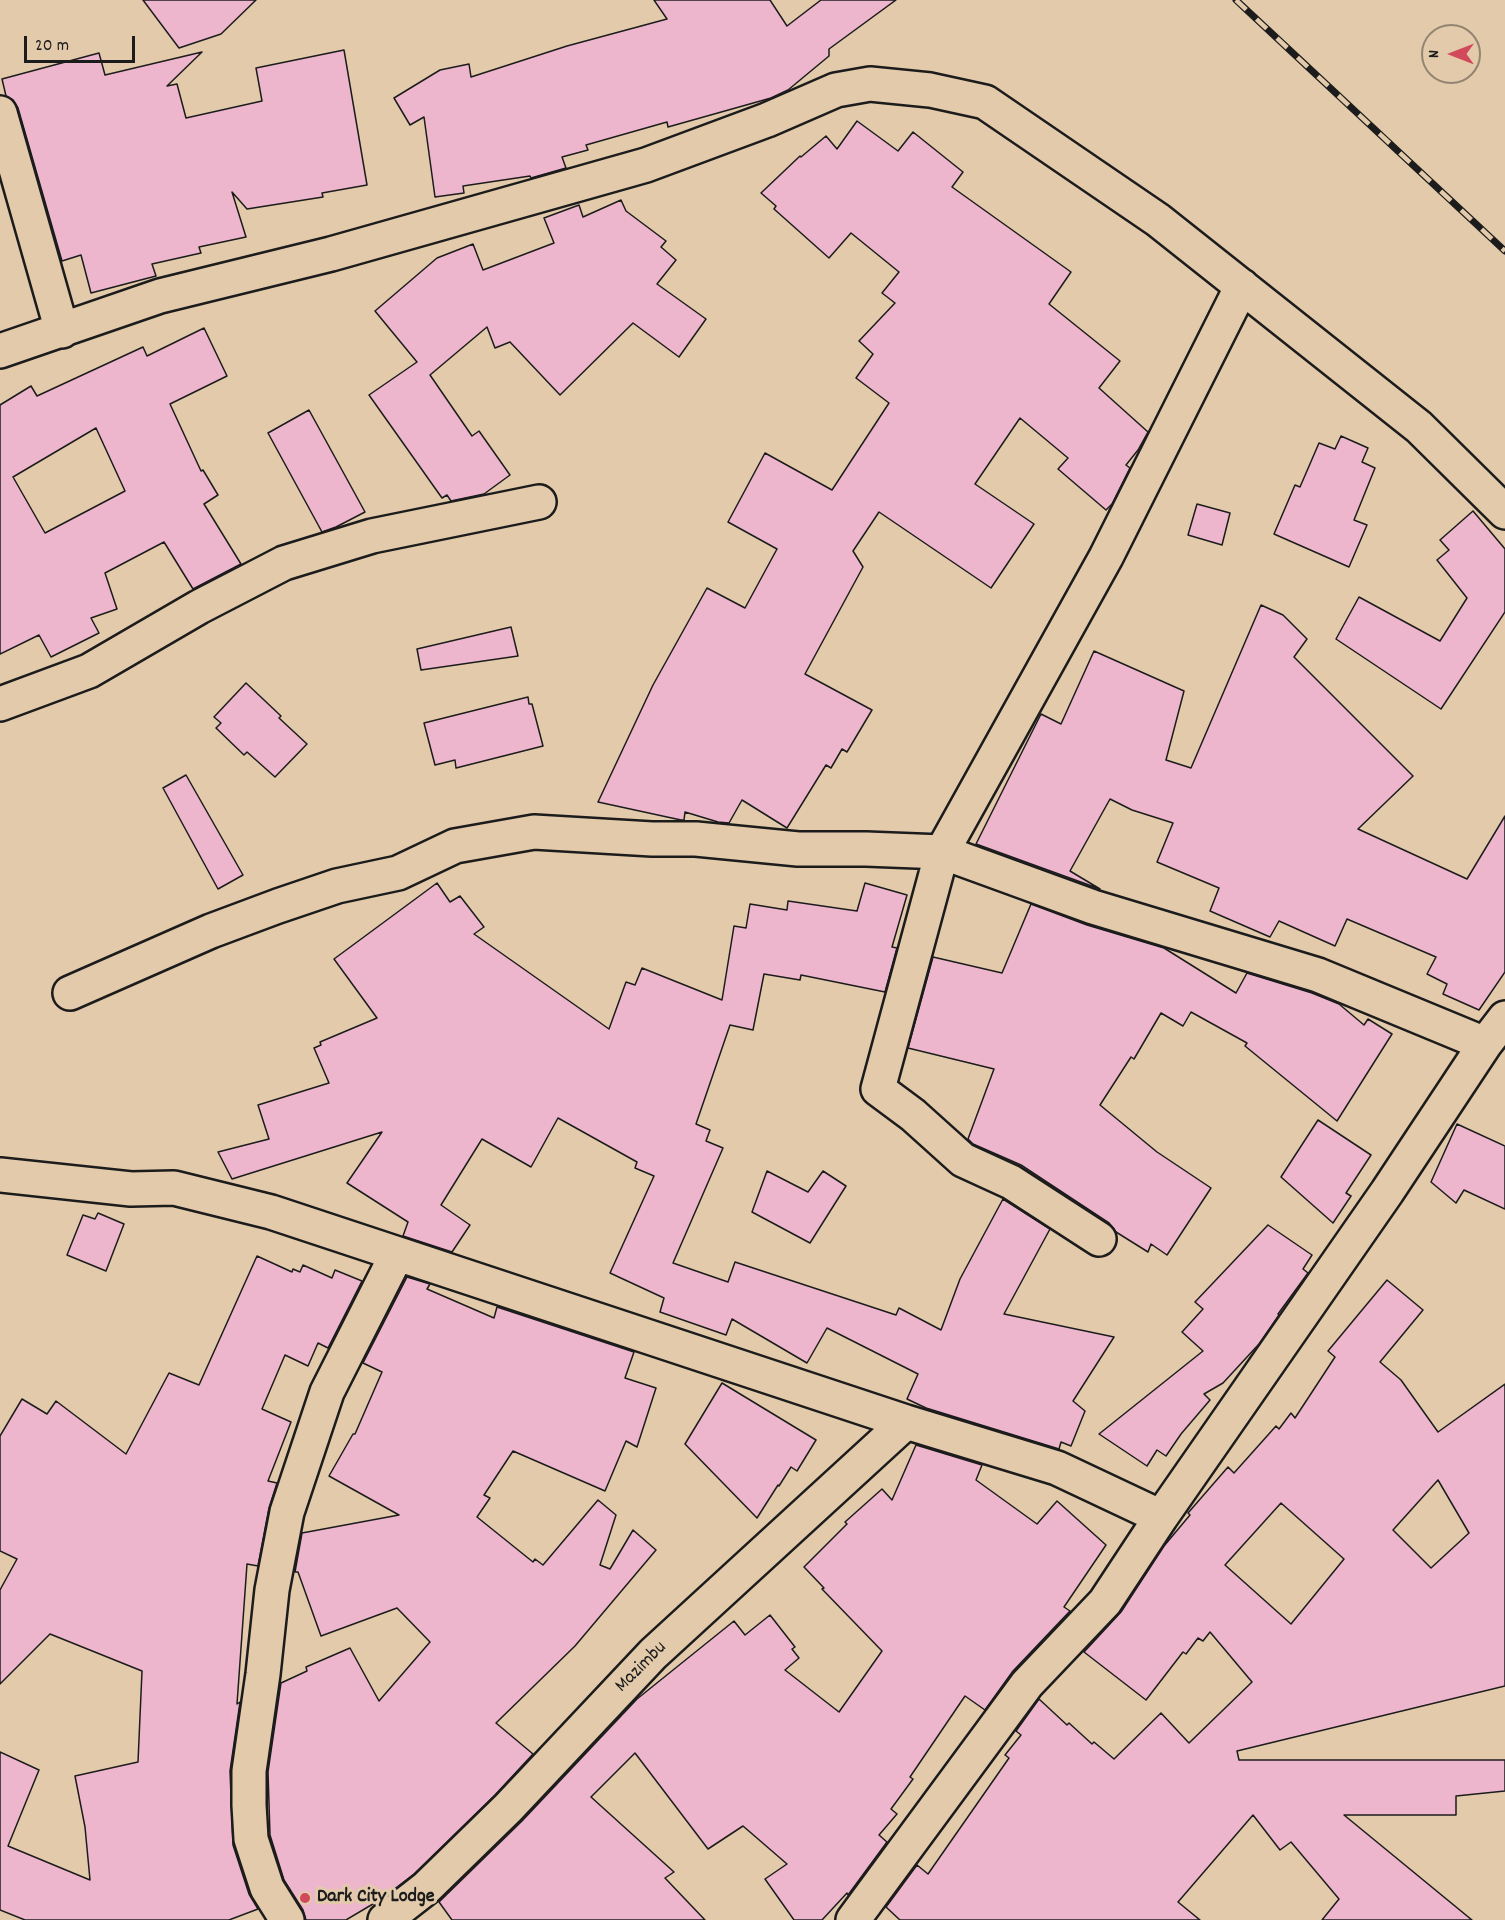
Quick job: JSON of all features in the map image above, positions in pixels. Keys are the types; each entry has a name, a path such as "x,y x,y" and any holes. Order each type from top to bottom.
{"street":[{"path":"0,351 160,296 331,254 646,165 767,120 836,90 870,84 930,90 985,102 1158,220 1419,427 1505,512"},
{"path":"0,113 62,331"},
{"path":"1099,1239 1011,1182 963,1160 913,1115 878,1089 942,852 1106,557 1242,286"},
{"path":"0,704 89,671 199,607 284,563 372,536 538,502"},
{"path":"70,993 211,931 278,906 337,886 398,873 455,846 534,832 652,840 696,839 798,849 942,852 1093,907 1318,975 1485,1044"},
{"path":"853,1920 1027,1684 1105,1602 1161,1517 1505,1018"},
{"path":"0,1175 131,1189 174,1188 271,1212 906,1422 1057,1468 1161,1517"},
{"path":"286,1920 267,1888 251,1839 249,1805 249,1772 272,1590 287,1512 327,1392 397,1254"},
{"name":"Mazimbu","path":"385,1920 426,1888 508,1808 653,1654 906,1422"}],"building":[{"path":"143,0 256,0 221,34 179,48"},
{"path":"654,0 770,0 787,26 821,0 896,0 829,49 829,56 788,90 771,98 668,127 667,122 586,145 588,150 562,157 566,168 531,178 530,176 463,186 464,193 435,197 424,117 410,125 394,98 440,70 469,64 471,77 567,46 667,19"},
{"path":"344,50 367,185 322,193 323,197 247,209 232,192 246,237 199,247 201,253 152,264 156,276 91,293 81,255 62,261 18,108 13,100 6,96 2,79 99,53 105,75 202,52 167,86 177,84 186,118 262,101 256,68"},
{"path":"857,121 898,151 913,132 963,172 952,187 1071,272 1049,304 1120,361 1099,388 1148,432 1126,465 1130,468 1112,504 1106,510 1058,469 1068,458 1020,418 975,484 1034,524 991,588 879,512 853,551 863,567 805,674 872,710 847,752 842,749 831,768 826,765 787,828 742,800 729,823 685,812 684,820 681,820 598,802 653,685 707,588 745,608 777,549 728,522 765,453 832,490 889,403 856,378 873,354 859,341 895,303 882,293 899,272 851,233 829,258 774,209 776,206 761,193 800,156 826,136 837,149"},
{"path":"621,200 626,211 666,241 661,247 676,260 657,284 706,319 679,357 633,323 560,395 510,342 495,348 487,327 430,375 472,436 479,431 510,475 484,494 451,501 447,495 442,498 369,395 417,362 375,311 437,258 473,244 483,270 554,243 544,218 579,205 583,217"},
{"path":"204,328 227,376 170,404 201,471 203,470 218,495 204,504 241,564 193,589 164,542 105,573 117,609 91,618 99,633 51,657 39,635 0,654 0,405 31,386 37,396 143,347 147,356","holes":["96,428 125,491 45,533 13,477"]},
{"path":"309,410 365,512 322,532 268,433"},
{"path":"1341,436 1368,448 1362,462 1375,468 1354,520 1367,525 1349,567 1274,534 1295,485 1300,487 1319,443 1335,449"},
{"path":"1197,504 1230,513 1222,545 1188,535"},
{"path":"1473,511 1505,549 1505,612 1441,709 1336,639 1359,597 1440,641 1467,598 1437,560 1449,550 1440,540"},
{"path":"1261,605 1283,615 1307,639 1294,657 1413,776 1358,829 1467,879 1505,816 1505,972 1479,1010 1443,994 1447,984 1427,974 1436,957 1347,919 1335,946 1279,921 1270,937 1210,911 1219,888 1157,862 1173,823 1132,810 1110,799 1070,871 1100,889 976,844 1041,714 1061,724 1094,651 1184,691 1166,760 1191,768"},
{"path":"511,627 518,656 421,670 417,649"},
{"path":"246,683 307,744 275,777 247,752 244,755 216,728 221,723 214,717"},
{"path":"528,697 543,746 456,768 455,760 435,765 424,723"},
{"path":"186,775 243,875 218,889 163,788"},
{"path":"437,883 450,902 460,896 484,927 474,934 609,1029 626,982 635,985 642,968 722,1000 734,926 746,928 750,904 787,910 788,901 857,911 865,883 907,895 892,947 897,948 885,992 801,975 800,980 764,974 753,1030 730,1025 696,1124 710,1130 706,1141 723,1148 673,1263 728,1282 735,1262 896,1315 899,1308 941,1330 960,1279 1003,1199 1050,1229 1004,1314 1114,1337 1073,1401 1085,1411 1071,1446 1061,1442 1059,1449 926,1408 907,1399 918,1374 827,1328 807,1363 732,1319 726,1335 660,1312 664,1298 610,1273 654,1176 635,1168 637,1162 558,1118 531,1167 482,1139 441,1205 470,1225 452,1252 403,1236 408,1222 347,1183 382,1132 232,1179 218,1152 269,1139 258,1105 329,1083 314,1048 321,1045 320,1042 377,1018 334,959"},
{"path":"1031,904 1087,925 1164,948 1236,993 1247,973 1312,993 1339,1004 1364,1025 1368,1019 1392,1034 1337,1121 1245,1046 1247,1043 1191,1012 1183,1026 1161,1013 1134,1059 1131,1057 1100,1105 1157,1152 1211,1188 1167,1255 1151,1244 1148,1252 1116,1232 1109,1223 1021,1165 973,1144 968,1139 994,1069 908,1048 933,957 1002,973"},
{"path":"1318,1120 1371,1155 1346,1193 1351,1196 1333,1223 1281,1177"},
{"path":"1457,1124 1505,1146 1505,1209 1464,1190 1456,1203 1431,1182"},
{"path":"767,1171 808,1192 823,1171 846,1186 810,1243 752,1212"},
{"path":"98,1213 124,1224 106,1271 67,1255 83,1215 95,1219"},
{"path":"1268,1225 1312,1255 1303,1269 1308,1273 1259,1344 1223,1383 1204,1394 1210,1400 1166,1456 1157,1450 1147,1466 1099,1434 1203,1351 1182,1332 1203,1309 1195,1302"},
{"path":"257,1256 292,1272 293,1269 300,1272 303,1265 332,1278 335,1270 362,1281 328,1348 318,1343 308,1366 285,1355 262,1409 291,1422 268,1481 277,1483 269,1508 258,1566 247,1564 237,1704 240,1702 230,1771 233,1845 249,1894 258,1909 229,1920 25,1920 0,1910 0,1752 39,1770 8,1846 90,1880 85,1827 75,1776 138,1762 142,1671 50,1634 0,1684 0,1590 17,1559 0,1551 0,1436 22,1399 47,1414 56,1401 126,1454 169,1373 199,1385"},
{"path":"407,1277 430,1284 427,1289 494,1318 497,1307 634,1352 625,1378 656,1388 637,1447 626,1441 605,1491 513,1451 484,1495 490,1498 477,1517 533,1562 535,1559 543,1565 598,1500 616,1515 600,1565 610,1569 633,1530 656,1550 575,1646 496,1723 533,1754 495,1795 414,1874 383,1898 346,1920 306,1920 303,1910 284,1880 270,1835 268,1772 281,1683 307,1671 306,1667 350,1648 379,1701 430,1642 397,1608 321,1636 298,1572 295,1572 302,1533 399,1515 329,1476 355,1434 382,1372 363,1363"},
{"path":"1387,1280 1423,1310 1380,1362 1401,1380 1438,1432 1505,1384 1505,1686 1237,1751 1239,1760 1505,1760 1505,1791 1456,1796 1456,1815 1344,1815 1472,1920 1322,1920 1339,1899 1291,1842 1280,1850 1253,1815 1178,1902 1200,1920 900,1920 886,1907 917,1865 928,1874 1009,1758 1005,1755 1021,1735 1016,1731 1039,1699 1067,1725 1069,1723 1092,1744 1094,1742 1114,1759 1161,1713 1189,1743 1252,1682 1210,1632 1203,1641 1198,1638 1186,1654 1183,1652 1146,1700 1084,1652 1121,1612 1164,1546 1190,1515 1188,1513 1228,1467 1234,1473 1276,1426 1279,1429 1291,1413 1295,1418 1335,1357 1328,1351","holes":["1438,1480 1469,1533 1431,1568 1393,1530","1281,1503 1344,1559 1291,1624 1225,1565"]},
{"path":"722,1383 816,1440 797,1471 791,1467 757,1518 685,1444"},
{"path":"916,1445 982,1465 976,1480 1037,1524 1057,1501 1106,1545 1064,1607 1070,1611 1013,1671 985,1710 965,1696 910,1777 913,1779 891,1809 897,1814 879,1835 887,1842 848,1895 847,1893 822,1920 794,1920 765,1879 787,1864 743,1826 708,1849 635,1753 591,1797 674,1872 665,1878 705,1920 452,1920 439,1902 522,1821 637,1699 734,1621 745,1635 770,1615 795,1647 792,1649 799,1658 785,1670 839,1712 882,1651 804,1567 847,1524 845,1522 882,1489 892,1500"}],"railway":[{"path":"1236,0 1505,251"}],"place":[{"name":"Dark City Lodge","path":"305,1898"}]}
